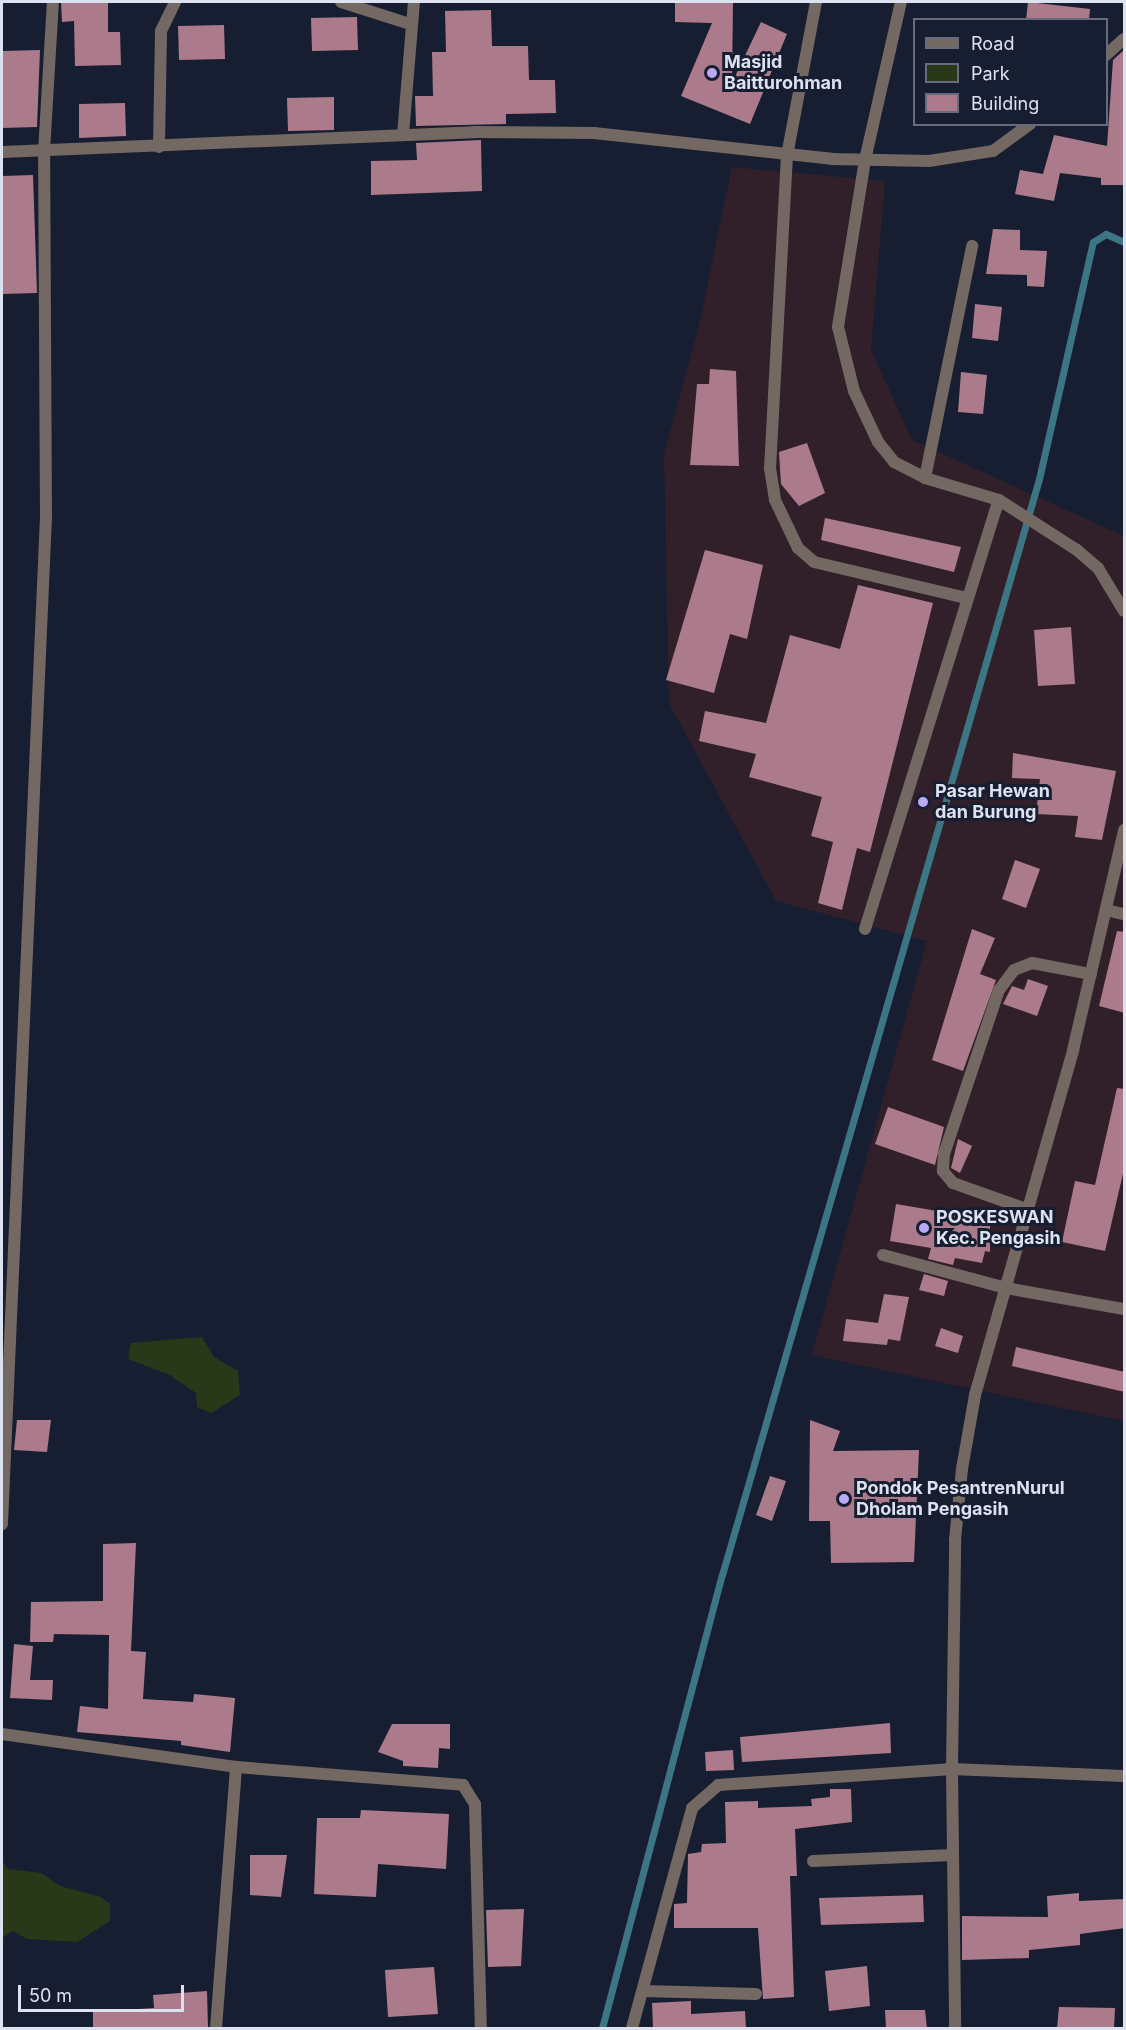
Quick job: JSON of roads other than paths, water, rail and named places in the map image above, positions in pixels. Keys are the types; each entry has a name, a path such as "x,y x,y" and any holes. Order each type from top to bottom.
{"street":[{"path":"2,1524 46,516 44,152 53,2"},
{"path":"159,147 161,31 175,2"},
{"path":"341,2 410,24"},
{"path":"403,135 410,24 414,2"},
{"path":"816,2 787,155 770,468 775,500 798,549 814,562 966,598"},
{"path":"901,2 865,160 838,327 854,391 878,442 894,462 925,478 999,500 1098,568 1125,611"},
{"path":"1108,54 1125,39"},
{"path":"2,152 403,135 594,133 787,155 865,160 957,159 993,151 1027,126"},
{"path":"925,478 972,246"},
{"path":"866,929 966,598 999,500"},
{"path":"955,2028 952,1769 955,1540 962,1469 975,1395 1029,1210 1091,974 1125,830"},
{"path":"1106,910 1125,914"},
{"path":"1029,1210 953,1183 943,1171 944,1154 999,990 1014,970 1032,963 1091,974"},
{"path":"883,1255 1006,1288 1125,1309"},
{"path":"2,1734 236,1767 447,1781 471,1793 481,2028"},
{"path":"216,2028 236,1767"},
{"path":"632,2028 692,1808 705,1794 732,1781 952,1769 1125,1776"},
{"path":"813,1861 953,1855"},
{"path":"643,1991 756,1994"}],"waterway":[{"path":"602,2028 722,1575 1039,479 1093,242 1106,234 1124,242"}],"place":[{"name":"Masjid Baitturohman","path":"712,73"},
{"name":"Pasar Hewan dan Burung","path":"923,802"},
{"name":"POSKESWAN Kec. Pengasih","path":"924,1228"},
{"name":"Pondok PesantrenNurul Dholam Pengasih","path":"844,1499"}]}
